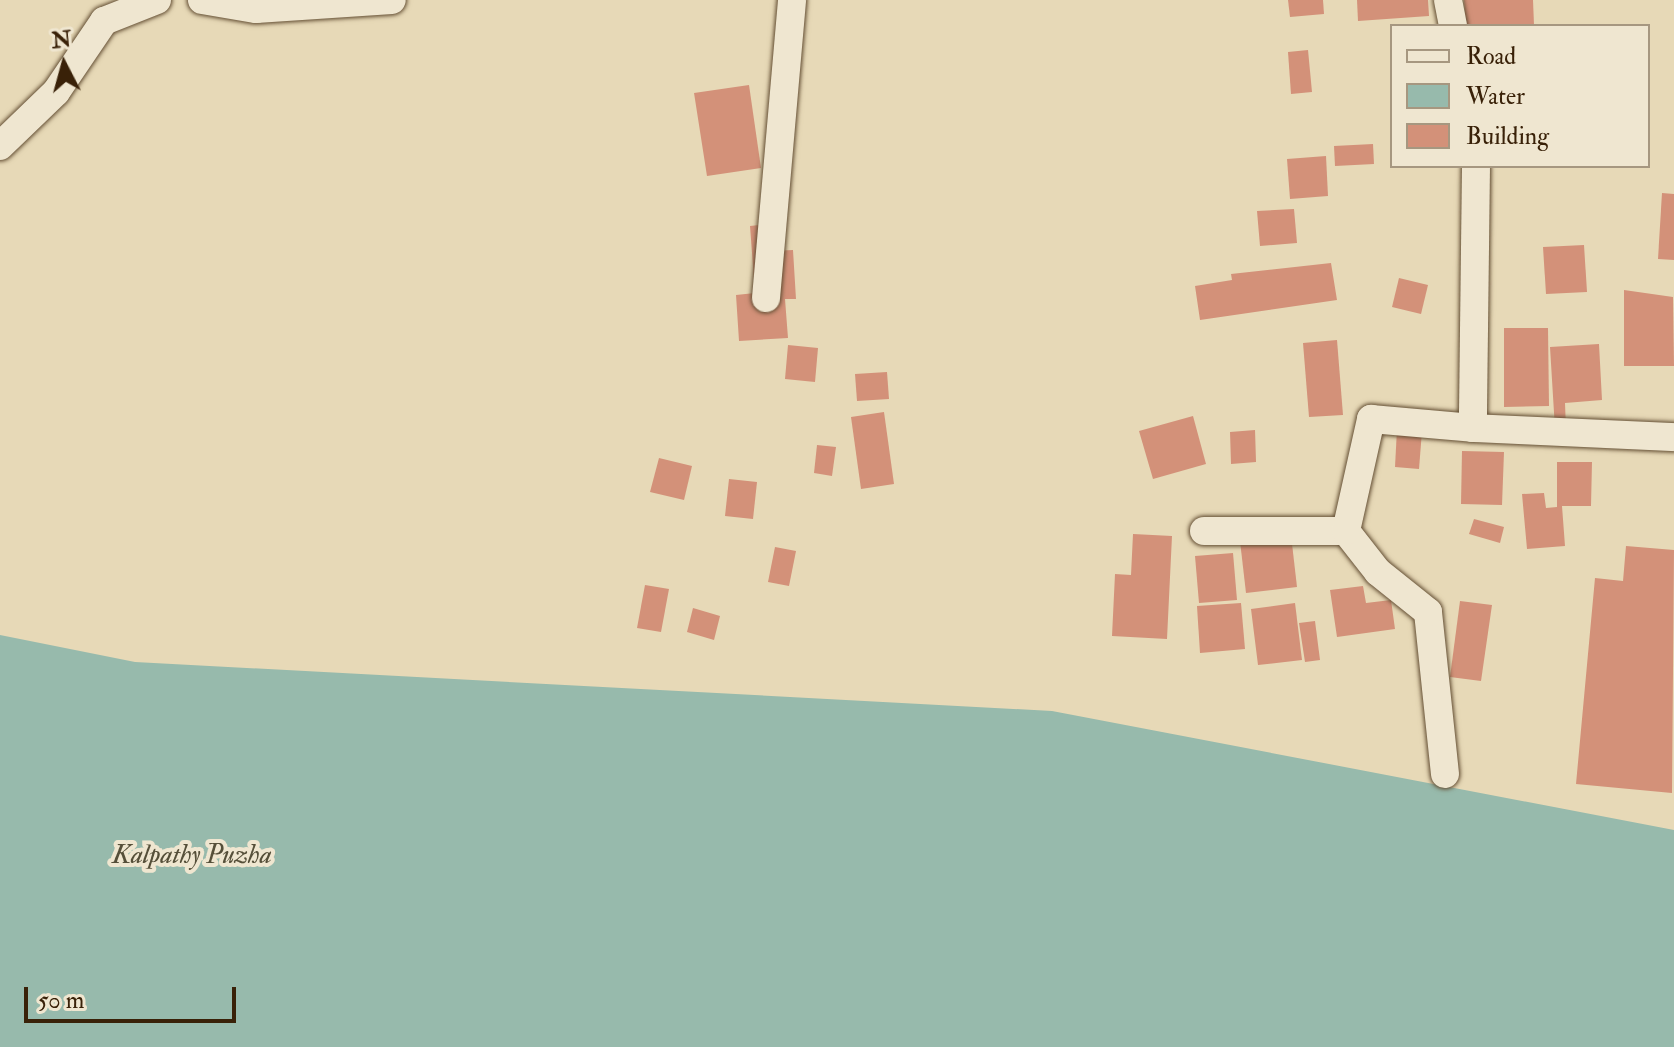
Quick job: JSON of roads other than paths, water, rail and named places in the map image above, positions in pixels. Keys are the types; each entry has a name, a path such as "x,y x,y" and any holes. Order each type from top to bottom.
{"street":[{"path":"0,146 56,92 104,21 157,0"},
{"path":"202,0 256,9 392,0"},
{"path":"766,298 792,0"},
{"path":"1448,0 1453,24"},
{"path":"1473,428 1476,168"},
{"path":"1346,531 1371,419 1473,428 1674,437"},
{"path":"1204,531 1346,531"},
{"path":"1346,531 1378,572 1428,612 1445,774"}],"water":[{"name":"Kalpathy Puzha","path":"0,635 135,662 1052,711 1674,830 1674,1047 0,1047"}]}
